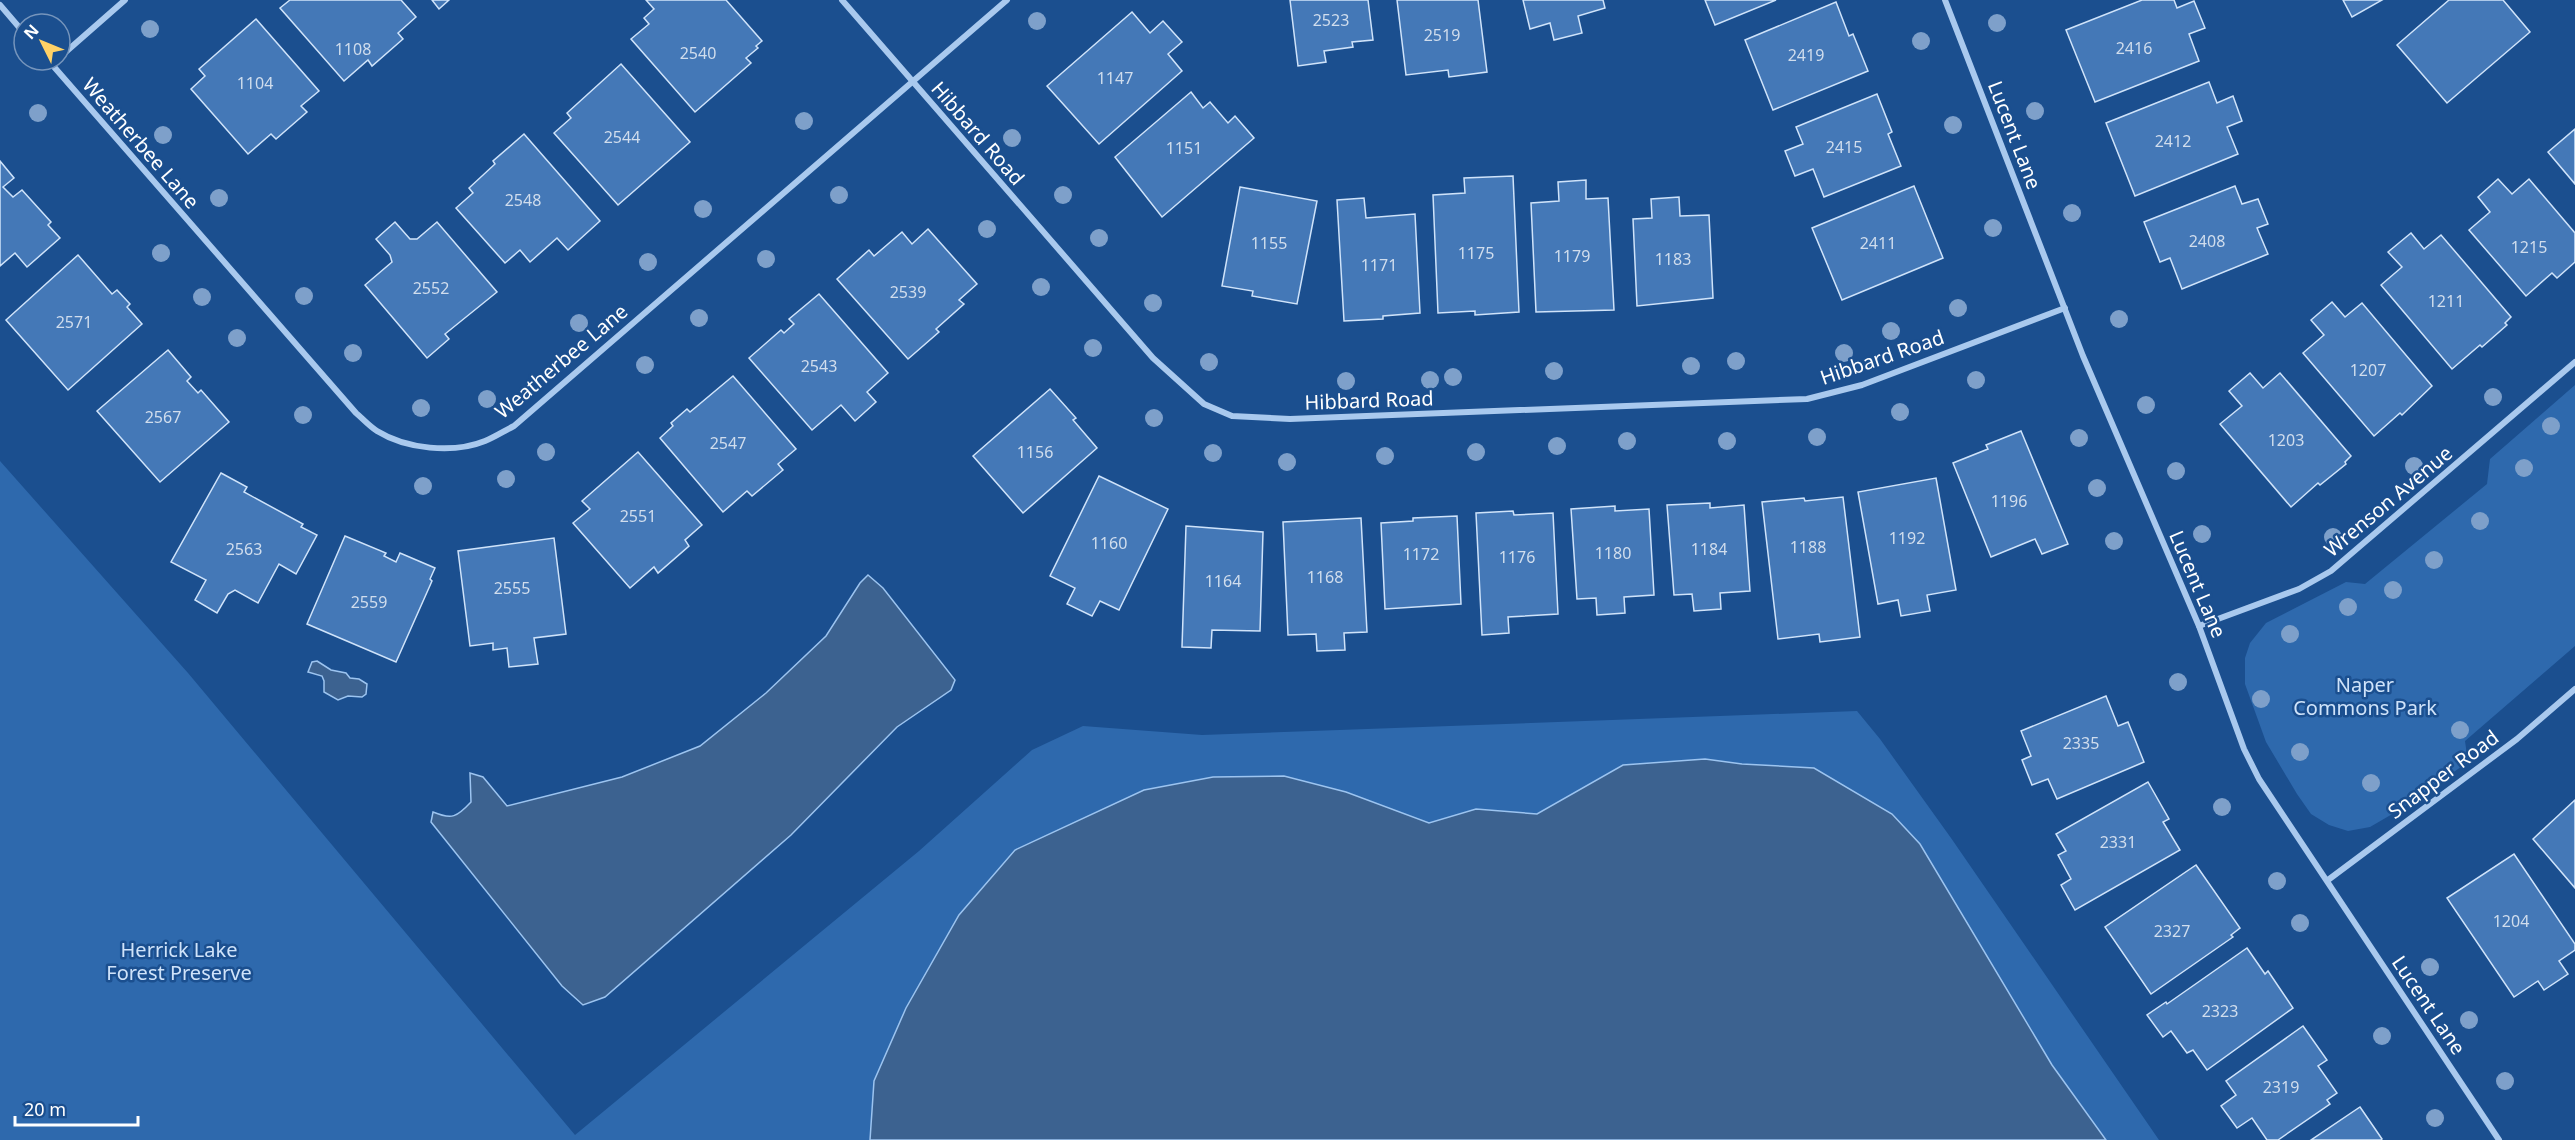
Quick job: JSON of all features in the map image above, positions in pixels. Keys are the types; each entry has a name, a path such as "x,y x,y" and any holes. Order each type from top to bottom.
{"street":[{"path":"72,46 125,0"},
{"name":"Hibbard Road","path":"843,0 1153,358 1203,404 1232,416 1290,419 1807,399 1862,385 2065,308"},
{"name":"Weatherbee Lane","path":"62,72 356,412 377,431 399,440 421,447 454,448 484,442 514,426 1007,0"},
{"name":"Lucent Lane","path":"1945,0 2083,357 2199,626 2244,749 2259,780 2328,880 2499,1140"},
{"path":"0,5 12,19"},
{"name":"Wrenson Avenue","path":"2199,626 2299,588 2331,571 2575,362"},
{"name":"Snapper Road","path":"2328,880 2517,739 2575,689"}],"green space":[{"name":"Naper Commons Park","path":"2575,385 2575,646 2465,741 2468,762 2401,809 2370,827 2348,831 2329,825 2311,814 2266,742 2245,684 2245,658 2250,643 2266,623 2346,582 2365,584 2487,484 2490,459"},
{"name":"Herrick Lake Forest Preserve","path":"0,461 188,673 575,1135 919,851 1032,750 1083,726 1202,735 1857,711 1880,739 1951,838 2159,1140 2106,1140 2052,1065 1920,844 1892,814 1742,764 1705,759 1623,765 1537,814 1476,809 1429,823 1346,792 1213,777 1144,790 1015,850 906,1008 874,1081 870,1140 0,1140"}],"shaded area":[{"path":"868,575 883,588 955,680 951,690 897,727 791,835 605,997 583,1005 562,986 431,822 433,812 454,816 471,802 470,773 483,777 507,806 622,777 700,746 766,693 826,636 860,583"},
{"path":"317,661 331,670 346,673 350,678 359,679 367,684 366,694 362,697 348,696 338,700 324,692 322,676 308,672 312,662"},
{"path":"1705,759 1742,764 1814,768 1892,814 1920,844 2052,1065 2106,1140 870,1140 874,1081 906,1008 959,915 1015,850 1144,790 1213,777 1284,776 1346,792 1429,823 1476,809 1537,814 1623,765"}],"building":[{"path":"290,0 401,0 416,17 398,33 403,39 372,66 368,60 344,81 280,8"},
{"path":"432,0 449,0 439,9"},
{"path":"646,0 726,0 762,41 756,46 758,48 746,58 751,63 695,112 631,39 649,24 644,18 654,9"},
{"path":"1290,0 1368,0 1373,40 1352,42 1353,47 1324,51 1326,62 1298,66"},
{"path":"1397,0 1478,0 1487,72 1449,77 1448,70 1406,75"},
{"path":"1523,0 1603,0 1605,8 1578,16 1582,33 1554,40 1550,23 1530,29"},
{"path":"1705,0 1776,0 1715,25"},
{"path":"2142,0 2174,0 2177,8 2194,1 2205,28 2189,34 2199,61 2095,102 2066,30"},
{"path":"2343,0 2382,0 2352,17"},
{"path":"2449,0 2503,0 2530,32 2447,103 2397,45"},
{"path":"1836,2 1849,36 1853,34 1868,71 1773,110 1745,40"},
{"path":"1132,12 1150,33 1163,21 1182,42 1168,54 1182,71 1099,144 1047,86"},
{"path":"256,19 319,91 301,106 307,112 276,139 271,134 248,154 191,89 205,76 199,69"},
{"path":"621,64 690,142 618,205 554,133 571,118 567,113"},
{"path":"2209,82 2217,103 2233,96 2242,121 2227,127 2238,154 2135,196 2106,123"},
{"path":"1191,92 1203,108 1210,102 1228,123 1235,116 1254,138 1162,217 1115,157"},
{"path":"1877,94 1892,132 1888,134 1901,166 1824,197 1813,169 1795,176 1785,151 1803,144 1796,127"},
{"path":"2575,129 2575,184 2548,152"},
{"path":"524,134 600,221 568,250 557,238 530,262 520,250 505,263 456,208 473,193 469,188 495,164 493,161"},
{"path":"0,161 14,178 3,187 13,197 22,190 51,222 48,225 60,238 27,267 15,253 0,266"},
{"path":"1513,176 1519,312 1475,315 1475,311 1438,313 1433,195 1465,193 1464,178"},
{"path":"2498,179 2512,194 2529,179 2575,233 2575,262 2557,278 2552,273 2526,296 2469,230 2490,212 2478,197"},
{"path":"1586,180 1586,199 1608,198 1614,310 1536,312 1531,203 1559,201 1558,182"},
{"path":"1914,186 1943,258 1842,300 1812,228"},
{"path":"2235,186 2242,204 2258,199 2268,224 2257,228 2268,254 2182,289 2170,258 2160,262 2144,222"},
{"path":"1240,187 1317,201 1297,304 1252,296 1253,291 1222,286"},
{"path":"1679,197 1680,216 1709,215 1713,298 1637,306 1633,219 1652,218 1651,199"},
{"path":"1364,198 1366,218 1415,214 1420,313 1383,316 1383,319 1344,321 1337,200"},
{"path":"395,222 410,239 417,239 437,222 497,292 445,334 449,339 427,358 365,285 392,262 390,255 376,239"},
{"path":"928,229 977,284 959,300 964,304 936,329 939,332 908,359 837,279 869,250 874,256 902,232 912,244"},
{"path":"2411,233 2424,249 2441,235 2511,317 2505,323 2507,325 2452,369 2381,285 2402,267 2388,252"},
{"path":"78,255 112,294 117,290 130,304 127,307 142,324 68,390 6,320"},
{"path":"819,294 888,373 867,392 876,402 855,421 841,405 812,430 749,358 781,330 784,333 794,324 789,319"},
{"path":"2332,302 2345,317 2362,303 2432,386 2402,415 2400,413 2374,436 2303,353 2324,335 2311,320"},
{"path":"168,350 191,377 187,381 198,393 201,390 229,422 160,482 97,411"},
{"path":"2250,373 2263,388 2280,373 2351,456 2345,462 2346,464 2320,485 2318,483 2291,507 2220,424 2242,406 2229,391"},
{"path":"733,376 796,449 778,464 783,470 752,496 747,491 723,512 660,438 673,426 671,423 687,409 690,412"},
{"path":"1050,389 1076,418 1073,420 1097,448 1023,513 973,456"},
{"path":"2021,431 2068,544 2042,554 2035,539 1991,557 1953,463 1988,449 1986,445"},
{"path":"638,452 702,525 685,540 689,546 658,573 654,567 630,588 573,523 590,509 582,501"},
{"path":"221,473 247,487 244,492 303,524 301,527 317,535 296,574 279,564 258,603 235,590 228,594 217,613 195,600 206,580 171,562"},
{"path":"1099,476 1168,509 1119,610 1100,601 1092,616 1067,604 1075,588 1050,576"},
{"path":"1936,478 1956,590 1927,595 1930,611 1901,616 1898,600 1878,604 1858,492"},
{"path":"1843,497 1860,637 1820,642 1819,634 1778,639 1762,502"},
{"path":"1710,503 1710,508 1744,505 1750,591 1720,593 1721,609 1694,611 1692,594 1674,595 1667,505"},
{"path":"1615,506 1615,511 1649,509 1654,595 1624,597 1625,613 1597,615 1596,598 1577,599 1571,509"},
{"path":"1513,511 1514,515 1553,513 1558,614 1508,617 1509,633 1482,635 1476,513"},
{"path":"1457,516 1461,604 1385,609 1381,523 1413,521 1413,518"},
{"path":"1361,518 1367,632 1344,633 1345,650 1317,651 1316,634 1288,635 1283,522"},
{"path":"1186,526 1263,532 1260,631 1212,630 1211,648 1182,647"},
{"path":"345,536 386,553 384,556 396,562 400,553 435,568 430,579 432,581 396,662 307,624"},
{"path":"554,538 566,634 534,638 538,664 509,667 507,648 493,650 493,643 470,646 458,551"},
{"path":"2106,696 2118,726 2128,722 2144,762 2057,799 2048,779 2032,785 2022,760 2031,756 2021,731"},
{"path":"2148,782 2169,819 2163,822 2180,850 2075,910 2061,885 2071,879 2058,855 2066,851 2056,834"},
{"path":"2575,800 2575,888 2533,839"},
{"path":"2514,854 2575,944 2575,950 2559,961 2568,974 2544,990 2538,981 2514,997 2447,898"},
{"path":"2196,865 2240,928 2231,935 2233,937 2151,994 2105,927"},
{"path":"2247,948 2265,974 2268,971 2293,1008 2207,1070 2193,1050 2187,1053 2171,1031 2163,1037 2147,1015 2166,1002 2167,1004"},
{"path":"2303,1026 2327,1060 2318,1066 2337,1093 2327,1100 2330,1104 2278,1140 2267,1140 2252,1118 2237,1128 2221,1106 2236,1095 2226,1081"},
{"path":"2360,1107 2381,1140 2311,1140"}]}
